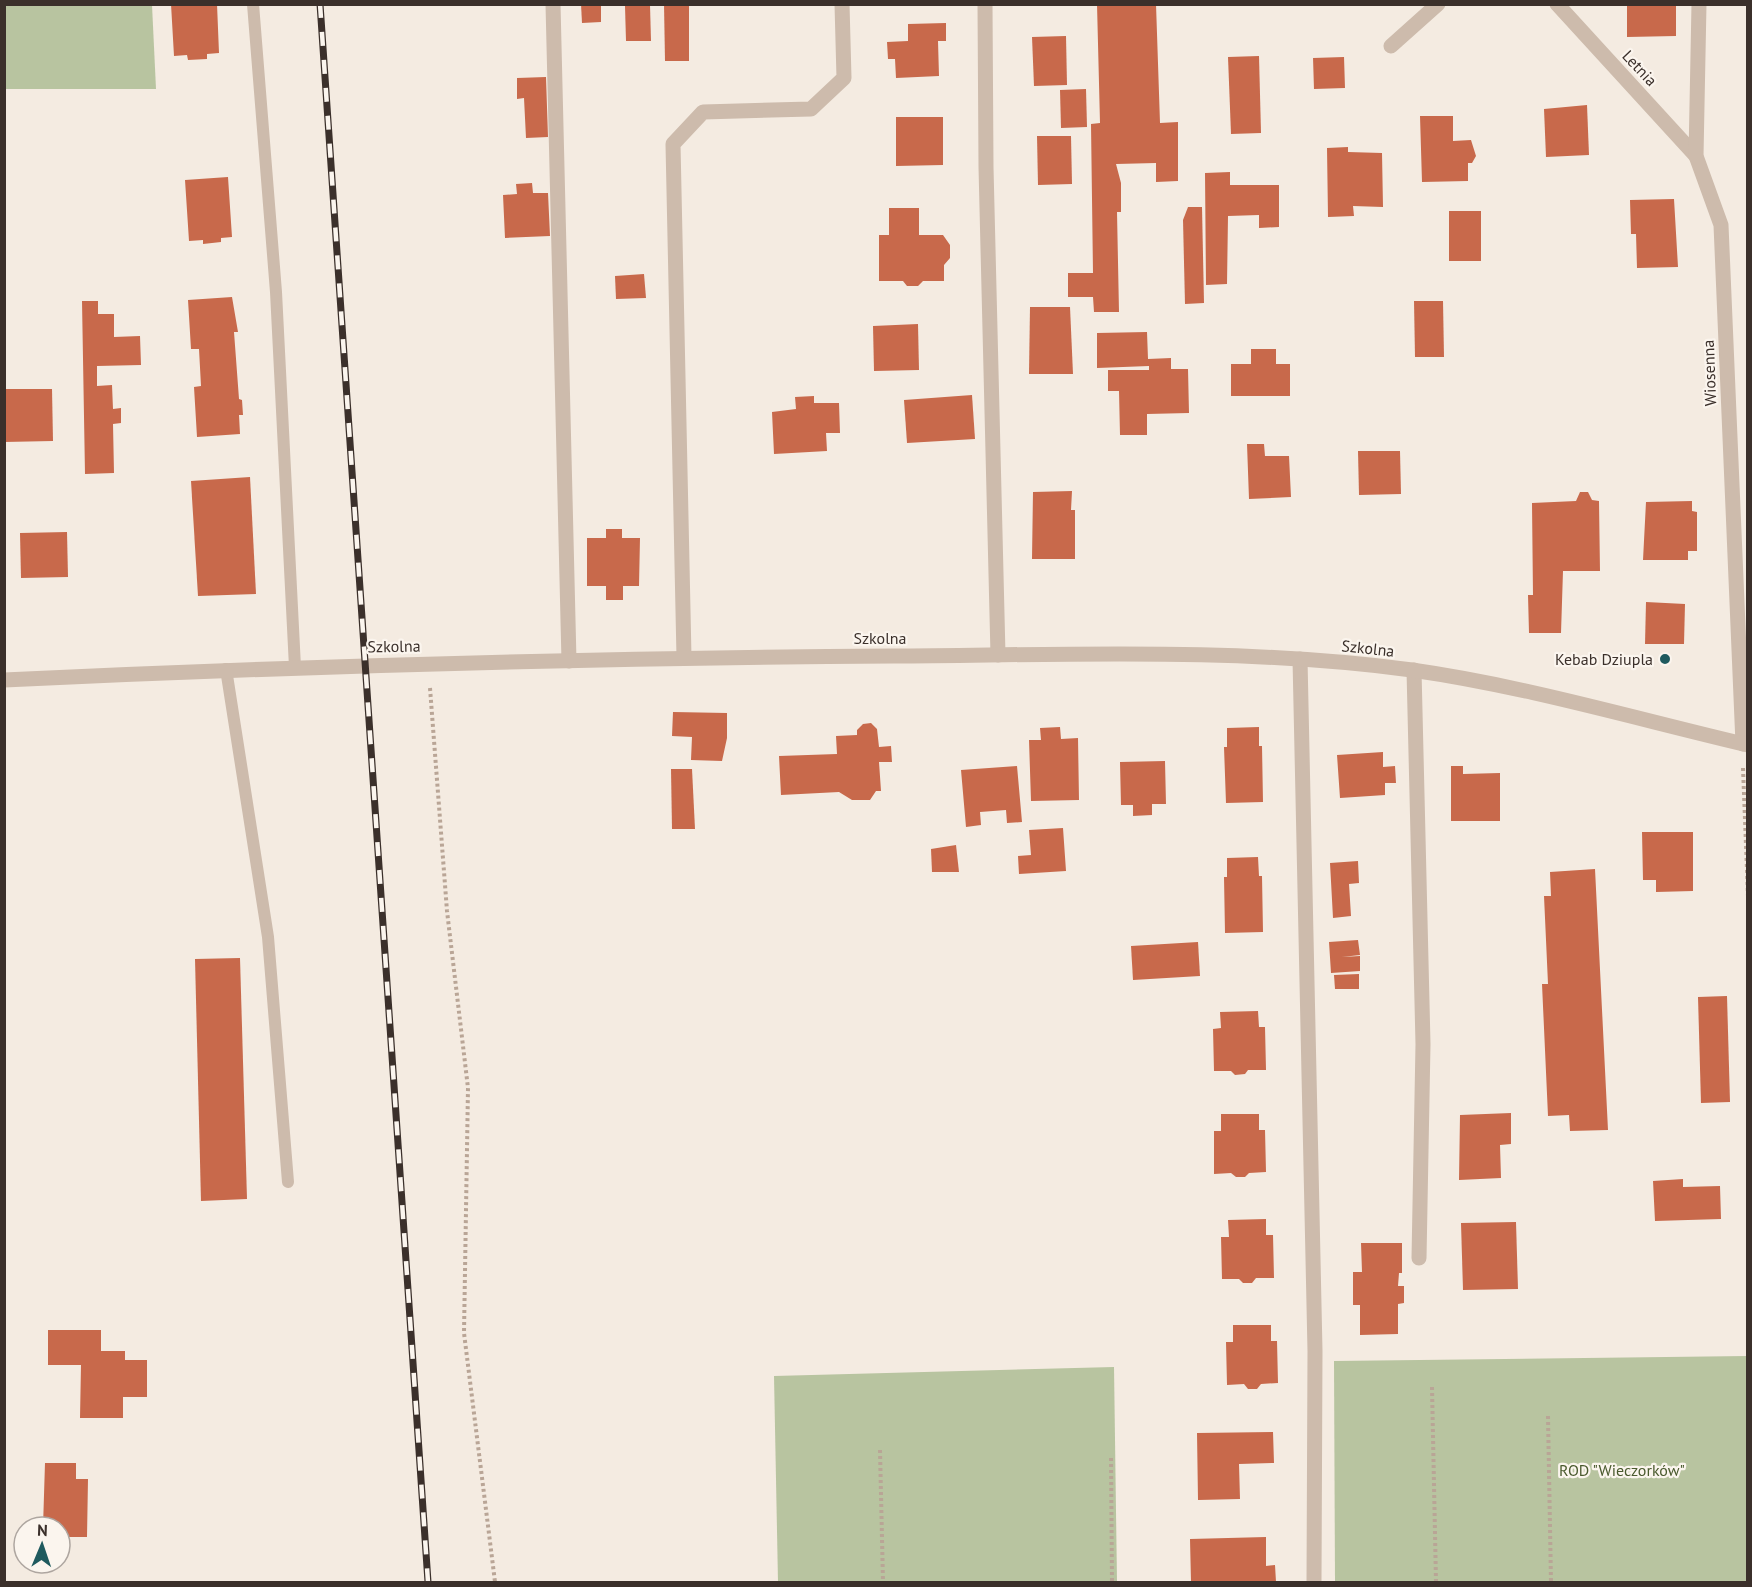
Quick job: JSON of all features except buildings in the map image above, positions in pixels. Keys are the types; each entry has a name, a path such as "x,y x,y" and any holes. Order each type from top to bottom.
{"street":[{"path":"553,4 569,661"},
{"path":"684,657 673,144 703,112 811,109 844,78 842,4"},
{"path":"985,4 986,167 998,655"},
{"path":"1391,46 1438,4"},
{"name":"Letnia","path":"1557,4 1696,156"},
{"name":"Wiosenna","path":"1699,4 1696,156 1721,225 1745,745"},
{"name":"Szkolna","path":"4,680 226,669 684,657 1211,655 1414,670 1524,692 1745,745"},
{"path":"1300,660 1315,1351 1314,1582"},
{"path":"1414,670 1423,1044 1419,1258"}],"lane":[{"path":"253,4 276,292 295,667"},
{"path":"226,669 268,937 288,1182"}],"path":[{"path":"428,663 447,911 468,1088 464,1333 495,1582"},
{"path":"1745,745 1748,896"},
{"path":"1432,1387 1436,1582"},
{"path":"1548,1416 1551,1582"},
{"path":"880,1449 883,1582"},
{"path":"1111,1458 1112,1582"}],"green space":[{"path":"5,4 152,5 156,89 5,89"},
{"name":"ROD \"Wieczorków\"","path":"1747,1356 1747,1582 1335,1582 1334,1361"},
{"path":"1114,1367 1117,1582 778,1582 774,1376"}],"railway":[{"path":"320,4 428,1582"}],"place":[{"name":"Kebab Dziupla","path":"1665,659"}]}
